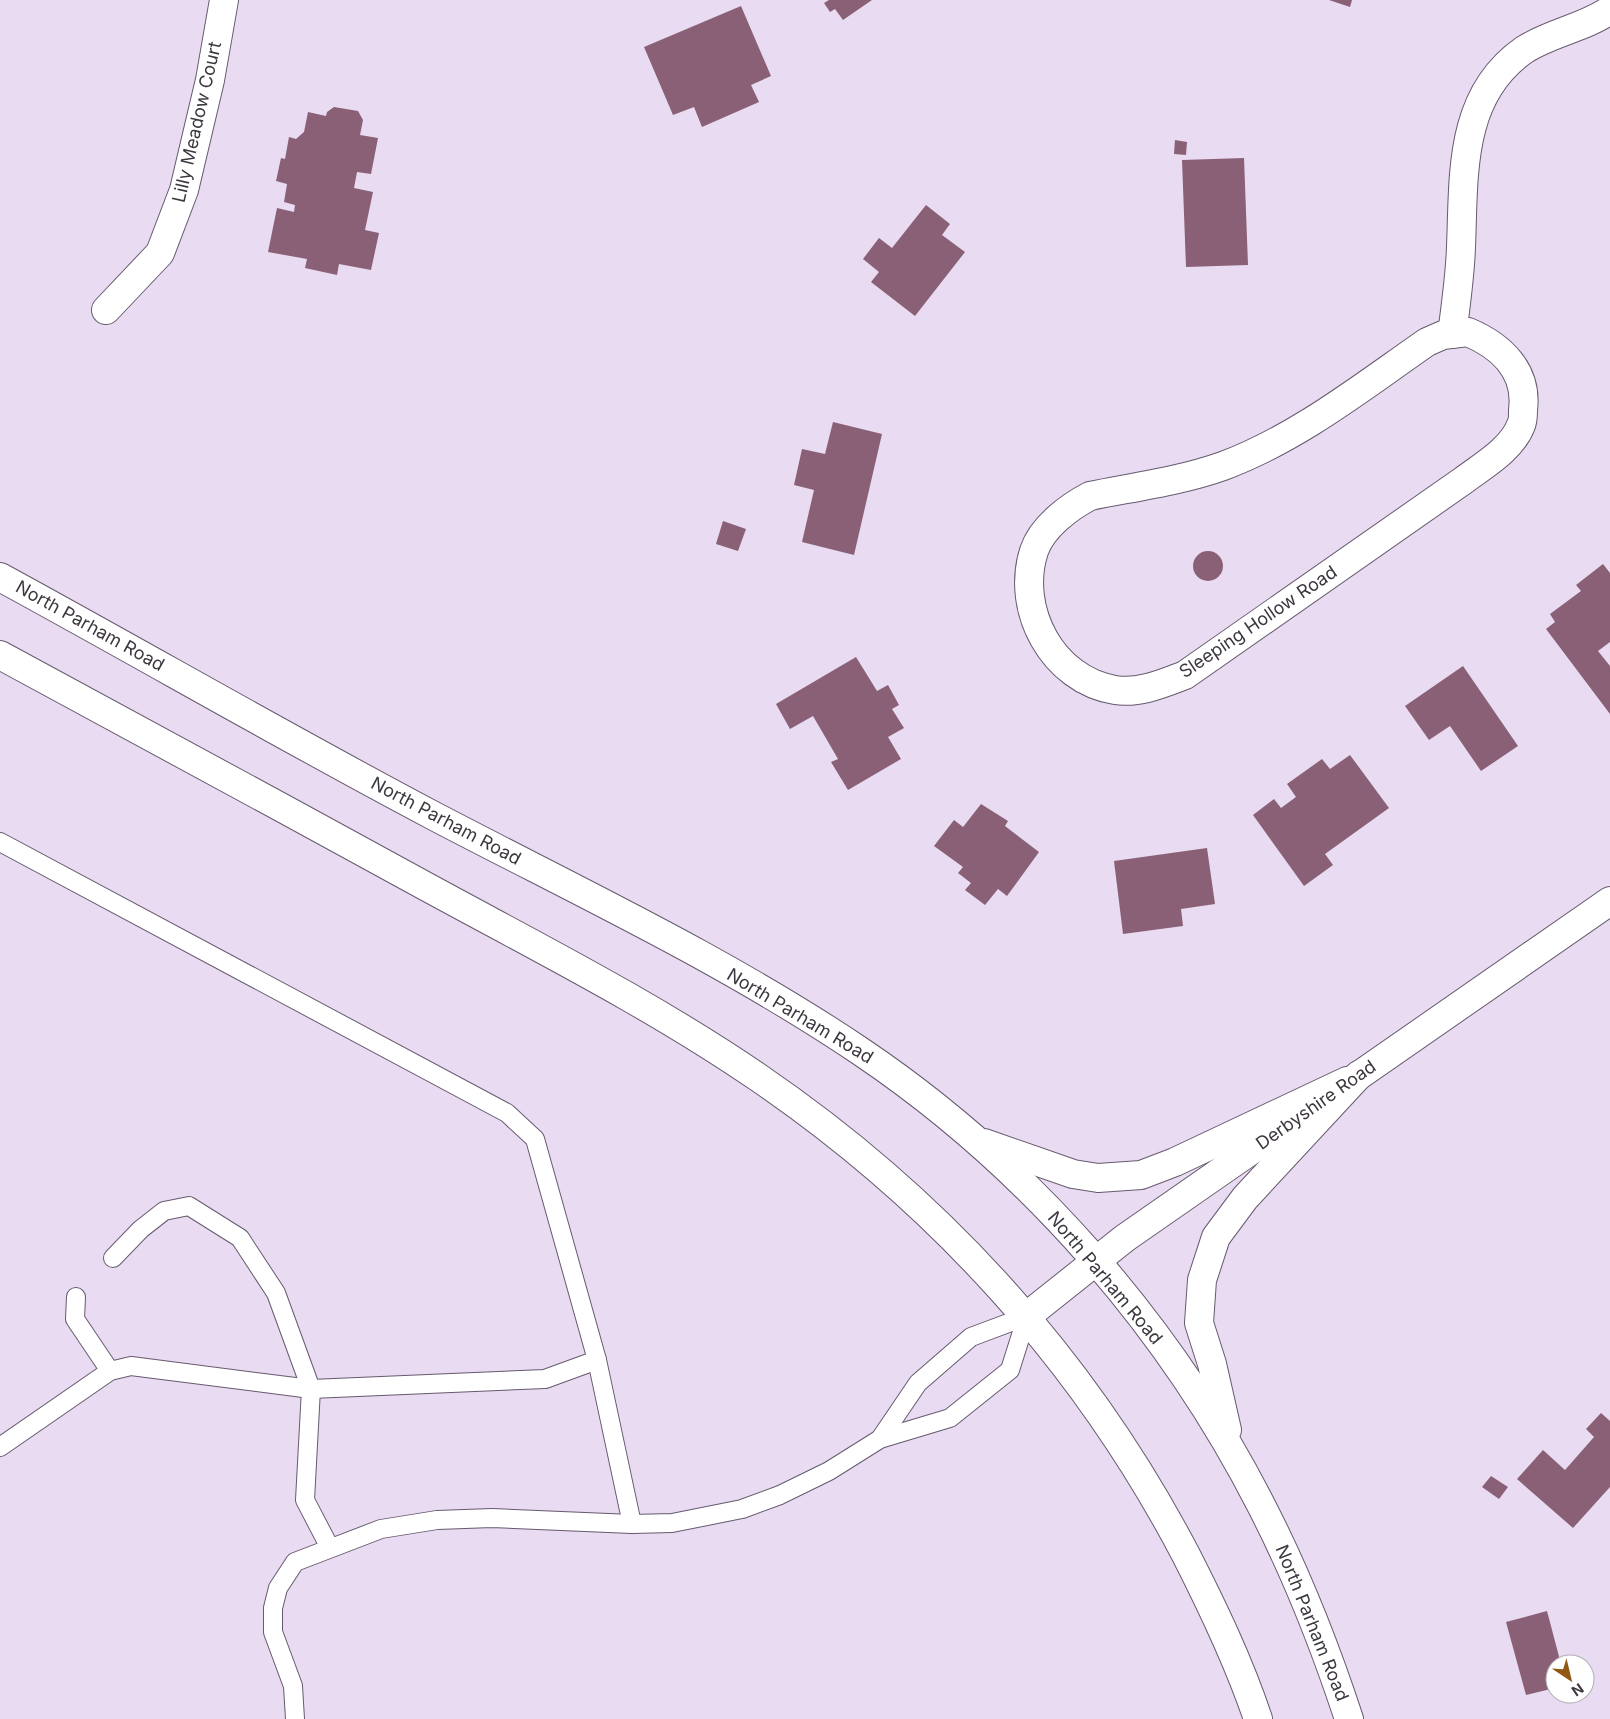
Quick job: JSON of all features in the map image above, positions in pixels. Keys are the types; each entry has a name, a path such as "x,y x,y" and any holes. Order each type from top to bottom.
{"main road":[{"name":"Lilly Meadow Court","path":"106,310 160,253 184,190 210,80 224,0"},
{"path":"1452,334 1460,278 1465,149 1483,95 1498,74 1525,50 1610,10"},
{"name":"Sleeping Hollow Road","path":"1468,332 1482,338 1503,352 1519,373 1524,400 1522,425 1504,449 1464,480 1185,675 1150,688 1117,690 1089,682 1069,668 1054,654 1035,623 1031,610 1029,578 1034,550 1057,518 1074,504 1090,496 1194,474 1222,466 1267,448 1319,417 1427,342 1452,334 1468,332"},
{"name":"North Parham Road","path":"0,577 430,814 602,903 740,978 858,1049 943,1113 974,1139 1038,1198 1095,1261 1138,1313 1191,1387 1232,1450 1261,1504 1298,1582 1332,1667 1349,1719"},
{"path":"0,655 568,964 704,1042 760,1079 864,1159 973,1259 1027,1316 1082,1386 1129,1455 1166,1518 1220,1622 1258,1719"},
{"name":"Derbyshire Road","path":"1027,1316 1095,1261 1610,901"},
{"path":"974,1139 1074,1174 1098,1178 1141,1175 1168,1165 1359,1075"},
{"path":"1232,1450 1212,1364 1199,1323 1202,1280 1208,1258 1216,1237 1227,1219 1359,1075"}],"lane":[{"path":"0,842 507,1113 535,1139 598,1360 632,1524"},
{"path":"113,1258 141,1229 164,1211 189,1206 240,1238 276,1293 311,1389 305,1500 330,1548"},
{"path":"76,1297 75,1320 110,1371"},
{"path":"880,1439 918,1383 971,1337 1027,1316"},
{"path":"295,1719 293,1686 273,1632 273,1608 278,1588 295,1562 381,1529 437,1520 492,1518 632,1524 672,1523 742,1509 780,1495 829,1471 880,1439 950,1418 1010,1370 1027,1316"},
{"path":"0,1447 110,1371 131,1366 311,1389 545,1379 598,1360"}],"building":[{"path":"829,0 872,0 843,20 835,9 830,12 824,3"},
{"path":"1329,0 1352,0 1350,7"},
{"path":"741,6 771,76 751,85 759,102 702,127 694,107 673,115 644,47"},
{"path":"334,107 358,111 363,120 360,135 378,138 371,174 357,172 354,188 373,192 365,230 379,233 371,270 339,264 337,275 305,268 307,259 268,252 277,208 294,212 295,205 284,202 287,184 276,181 281,158 285,159 289,137 296,139 304,132 308,112 326,116 327,112"},
{"path":"1175,140 1187,142 1186,155 1174,154"},
{"path":"1244,158 1248,265 1186,267 1182,160"},
{"path":"926,205 950,224 942,235 965,252 915,316 871,282 879,272 863,259 879,238 892,248"},
{"path":"833,422 882,434 854,555 802,542 814,490 794,485 802,449 825,454"},
{"path":"723,521 746,529 738,551 716,544"},
{"path":"1208,551 1219,555 1223,566 1219,577 1208,581 1197,577 1193,566 1197,555"},
{"path":"1603,564 1610,573 1610,642 1598,651 1610,666 1610,714 1546,629 1555,622 1550,614 1581,591 1576,585"},
{"path":"856,657 877,691 888,685 899,705 892,709 904,728 888,737 901,759 848,790 831,762 838,759 813,716 790,729 776,704"},
{"path":"1463,666 1518,746 1481,771 1450,726 1429,740 1405,706"},
{"path":"1350,755 1389,808 1325,854 1333,865 1304,886 1253,815 1274,799 1281,808 1296,797 1287,784 1322,759 1330,769"},
{"path":"981,804 1008,821 1005,826 1039,852 1007,896 998,889 985,905 965,890 971,883 958,873 963,867 934,846 954,820 963,827"},
{"path":"1207,848 1215,904 1181,909 1183,926 1123,934 1114,861"},
{"path":"1601,1413 1610,1421 1610,1487 1573,1528 1517,1479 1543,1450 1565,1470 1594,1437 1586,1429"},
{"path":"1491,1476 1508,1487 1499,1499 1482,1487"},
{"path":"1547,1611 1558,1654 1545,1654 1545,1690 1526,1695 1506,1622"}]}
